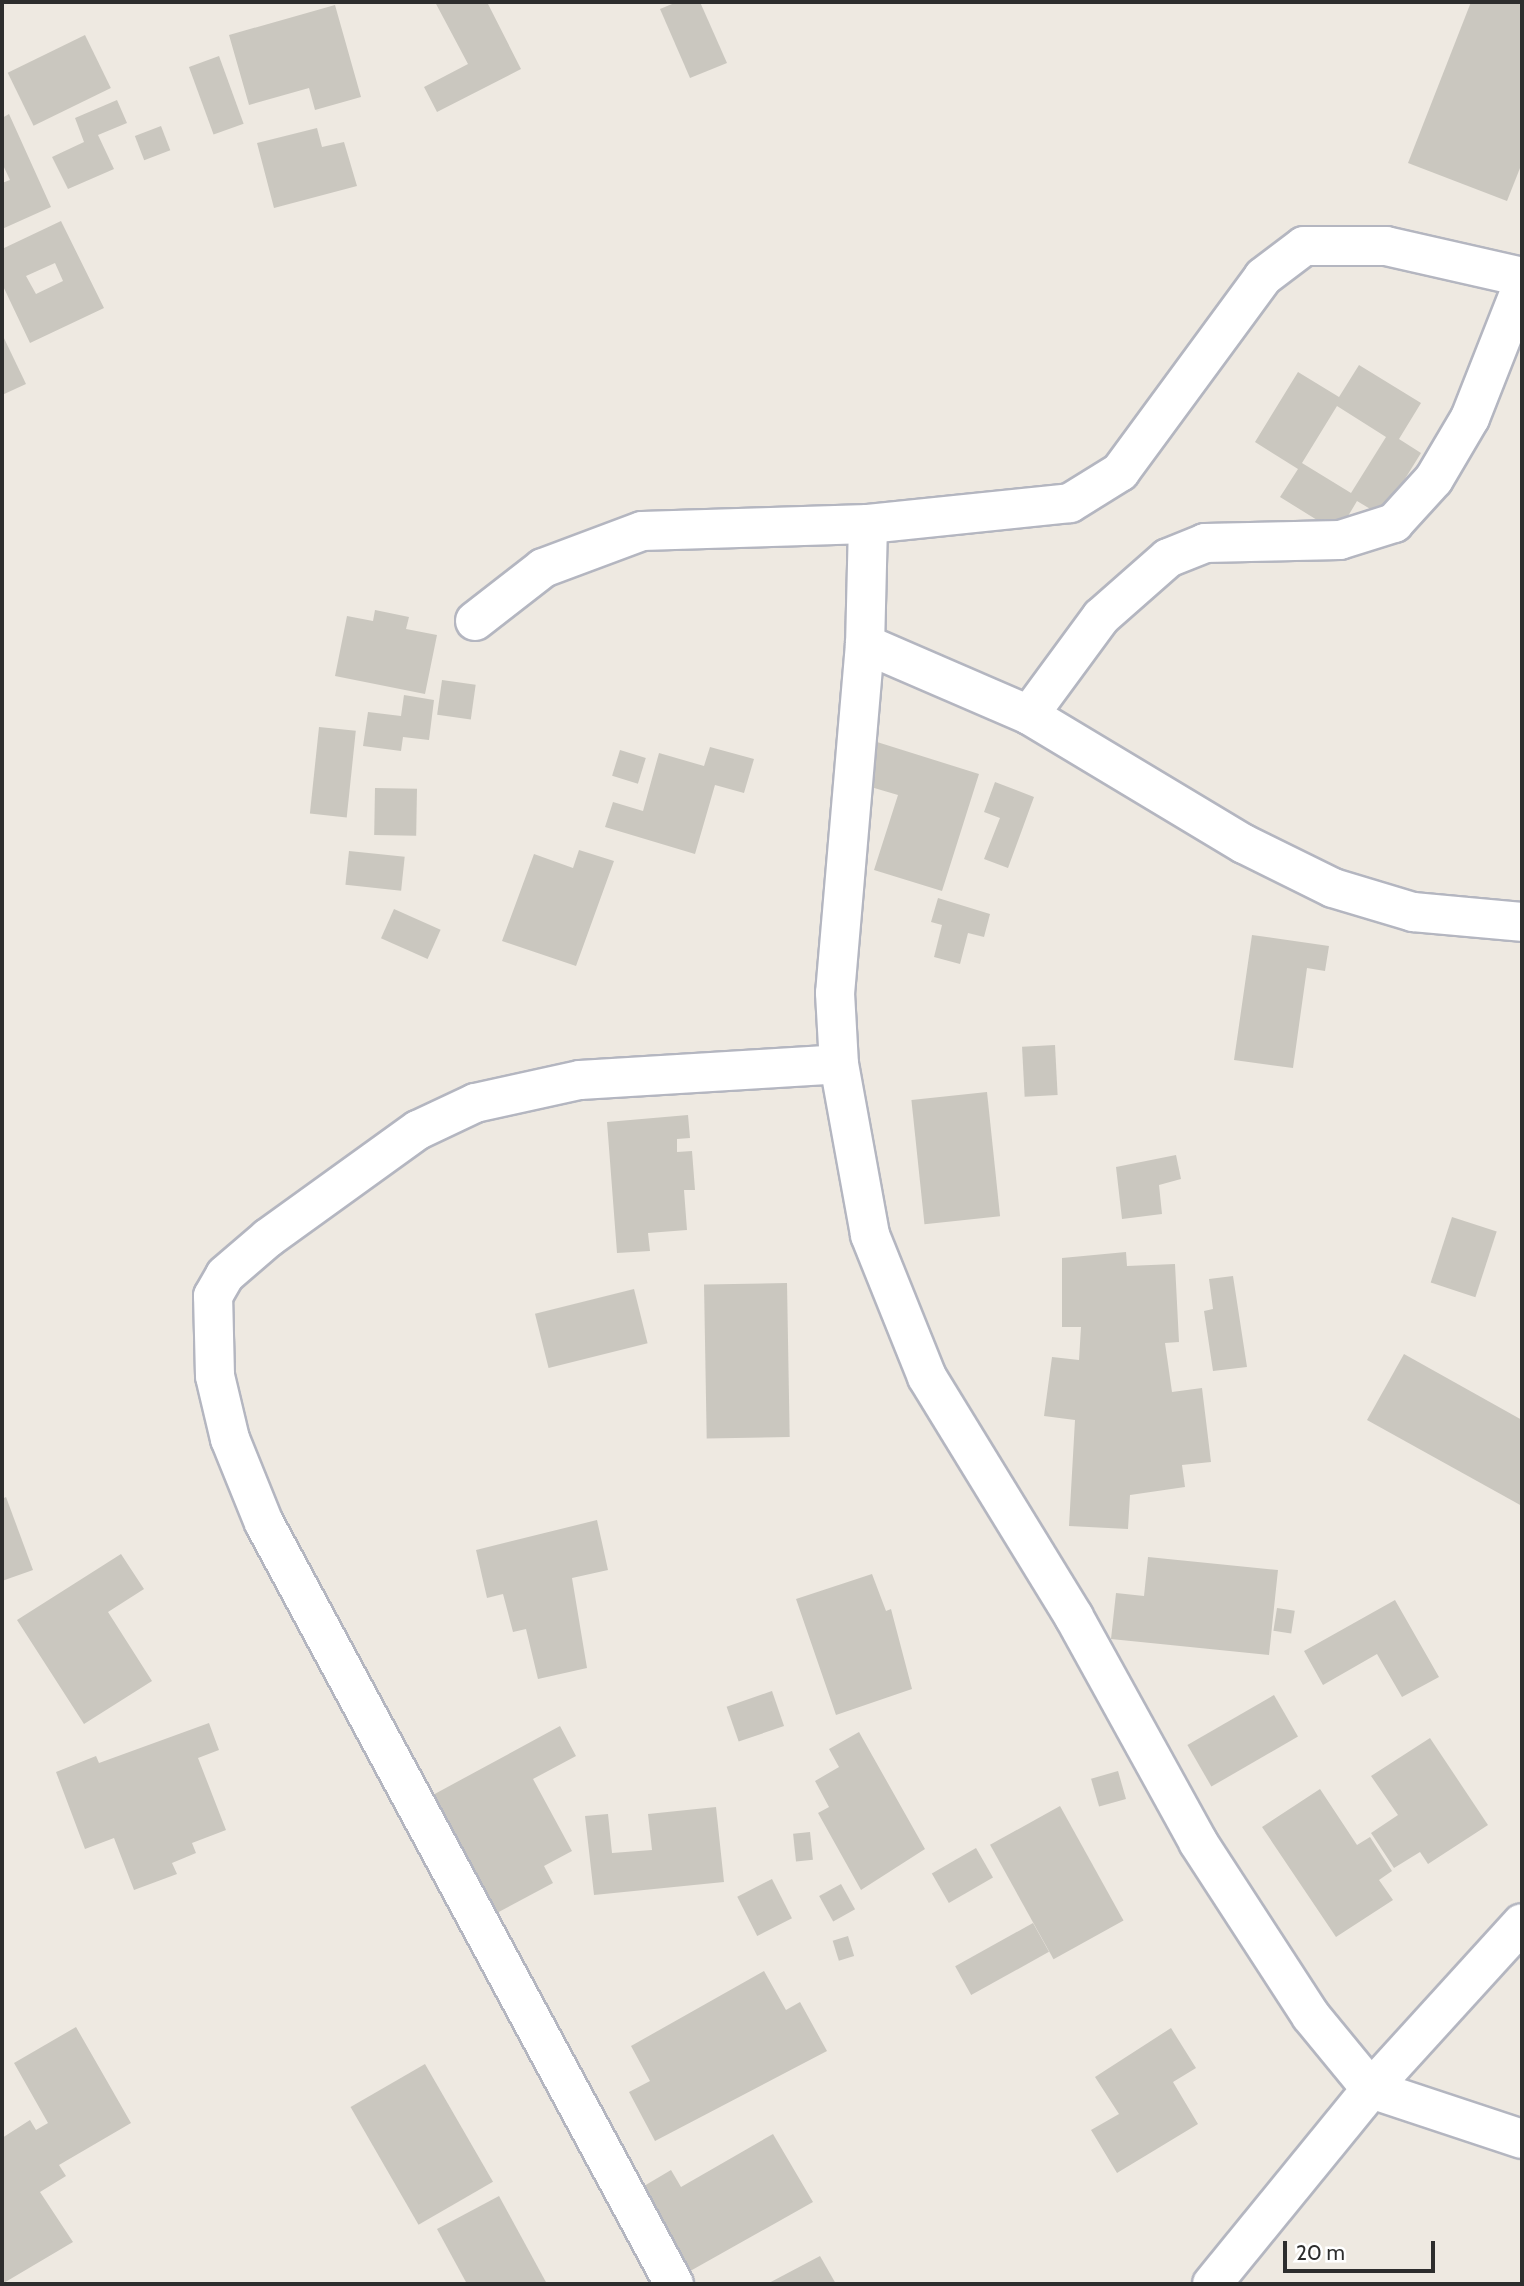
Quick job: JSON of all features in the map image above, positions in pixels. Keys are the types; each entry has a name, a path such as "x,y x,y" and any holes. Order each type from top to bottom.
{"street":[{"path":"475,621 543,568 642,531 868,524 1070,503 1120,472 1263,277 1304,246 1386,246 1522,276"},
{"path":"1029,715 1101,617 1168,558 1205,543 1340,540 1394,523 1434,479 1470,418 1522,286"},
{"path":"868,524 865,644 835,993 839,1064 870,1235 927,1377 1074,1617 1252,1931 1371,2089 1522,2139"},
{"path":"865,644 1029,715 1244,844 1333,888 1413,912 1522,922"},
{"path":"674,2284 264,1523 230,1439 218,1389 213,1296 225,1275 268,1238 418,1130 475,1103 580,1080 839,1064"},
{"path":"1212,2284 1371,2089 1522,1923"}],"building":[{"path":"435,2 487,2 521,69 437,112 424,87 468,64"},
{"path":"677,2 700,2 727,63 690,78 660,9"},
{"path":"1471,2 1522,2 1522,163 1507,201 1408,163"},
{"path":"335,5 361,97 315,110 309,88 249,105 229,35"},
{"path":"85,35 111,88 34,126 8,73"},
{"path":"219,56 244,124 214,135 189,67"},
{"path":"117,100 127,123 98,135 114,169 68,189 52,157 84,142 75,118"},
{"path":"9,114 51,207 2,229 2,183 10,180 2,163 2,118"},
{"path":"161,126 170,150 144,160 135,136"},
{"path":"317,128 322,147 344,142 357,186 274,208 257,143"},
{"path":"61,221 104,308 30,343 2,284 2,249","holes":["55,263 63,281 36,294 26,276"]},
{"path":"2,334 26,384 2,395"},
{"path":"1359,365 1421,403 1399,439 1421,453 1382,516 1357,501 1338,533 1280,497 1298,469 1255,442 1298,372 1339,397","holes":["1337,406 1386,437 1351,493 1302,463"]},
{"path":"375,610 409,617 406,629 437,635 425,694 335,676 347,616 373,621"},
{"path":"442,680 476,685 471,719 437,715"},
{"path":"404,695 434,700 429,740 403,737 401,751 363,746 368,712 401,716"},
{"path":"319,727 356,731 347,817 310,814"},
{"path":"877,742 979,774 942,891 874,870 898,795 864,785"},
{"path":"710,747 754,759 744,793 715,785 695,854 605,827 613,802 643,811 659,753 704,766"},
{"path":"620,750 646,758 638,784 612,776"},
{"path":"995,782 1034,797 1008,868 984,859 1000,818 984,812"},
{"path":"375,788 417,789 416,836 374,835"},
{"path":"579,850 614,861 576,966 502,941 534,854 573,868"},
{"path":"349,851 405,857 401,891 345,885"},
{"path":"938,898 990,914 984,937 968,933 960,964 934,957 942,925 931,922"},
{"path":"394,909 441,930 428,959 381,938"},
{"path":"1252,935 1329,946 1325,971 1307,968 1293,1068 1234,1060"},
{"path":"1055,1045 1058,1095 1025,1097 1022,1047"},
{"path":"987,1092 1000,1216 924,1224 911,1100"},
{"path":"688,1115 690,1138 677,1139 677,1152 692,1151 695,1190 684,1190 687,1230 648,1233 650,1251 617,1253 607,1122"},
{"path":"1176,1155 1181,1179 1159,1185 1162,1214 1122,1219 1116,1167"},
{"path":"1452,1217 1497,1232 1475,1297 1431,1283"},
{"path":"1126,1252 1127,1266 1175,1264 1179,1342 1165,1343 1172,1392 1202,1388 1211,1462 1182,1465 1185,1487 1130,1495 1128,1529 1069,1526 1075,1420 1044,1416 1052,1357 1079,1360 1081,1327 1062,1327 1062,1258"},
{"path":"1233,1276 1247,1367 1213,1371 1204,1311 1213,1309 1209,1279"},
{"path":"787,1283 790,1437 707,1438 704,1284"},
{"path":"634,1289 648,1343 549,1368 535,1314"},
{"path":"1404,1354 1522,1420 1522,1506 1367,1420"},
{"path":"6,1497 33,1570 2,1581 2,1499"},
{"path":"597,1520 608,1570 572,1578 587,1668 538,1679 526,1629 513,1632 503,1594 487,1598 476,1550"},
{"path":"121,1554 144,1589 108,1612 152,1681 84,1724 17,1620"},
{"path":"1148,1557 1278,1570 1269,1655 1111,1639 1116,1593 1144,1596"},
{"path":"872,1574 886,1611 891,1609 912,1689 836,1715 796,1599"},
{"path":"1395,1600 1439,1677 1402,1697 1377,1654 1323,1685 1304,1651"},
{"path":"1277,1608 1295,1611 1291,1634 1273,1631"},
{"path":"772,1691 784,1726 739,1742 727,1707"},
{"path":"1274,1695 1298,1737 1211,1787 1187,1745"},
{"path":"209,1723 219,1750 198,1758 226,1830 192,1843 196,1853 172,1863 177,1874 134,1890 114,1838 85,1849 56,1772 96,1756 99,1763"},
{"path":"560,1726 576,1756 533,1779 572,1851 544,1866 553,1883 495,1914 431,1796"},
{"path":"859,1732 925,1849 861,1890 818,1813 829,1807 815,1781 839,1767 829,1749"},
{"path":"1430,1738 1488,1825 1428,1864 1420,1852 1394,1868 1371,1833 1398,1815 1371,1776"},
{"path":"1118,1771 1126,1799 1099,1807 1091,1779"},
{"path":"1320,1789 1357,1845 1370,1837 1392,1871 1379,1880 1393,1900 1336,1937 1262,1827"},
{"path":"1060,1806 1124,1921 1054,1959 990,1845"},
{"path":"716,1807 724,1882 594,1895 585,1816 608,1814 612,1853 652,1850 648,1814"},
{"path":"810,1832 813,1860 796,1862 793,1834"},
{"path":"976,1848 993,1877 949,1903 932,1874"},
{"path":"772,1879 792,1918 757,1936 737,1897"},
{"path":"841,1884 855,1909 833,1921 819,1896"},
{"path":"1033,1923 1049,1952 971,1995 955,1966"},
{"path":"848,1936 854,1956 839,1961 833,1941"},
{"path":"764,1971 786,2010 800,2002 827,2051 655,2141 629,2092 650,2081 631,2046"},
{"path":"76,2027 131,2123 59,2165 66,2176 40,2192 73,2242 2,2284 2,2138 30,2120 36,2130 48,2123 14,2063"},
{"path":"1171,2028 1196,2068 1173,2082 1198,2124 1117,2173 1091,2130 1119,2114 1095,2077"},
{"path":"425,2064 493,2182 419,2225 351,2107"},
{"path":"773,2134 813,2202 676,2279 639,2189 671,2170 681,2187"},
{"path":"499,2196 547,2284 467,2284 437,2229"},
{"path":"820,2256 836,2284 767,2284"}]}
